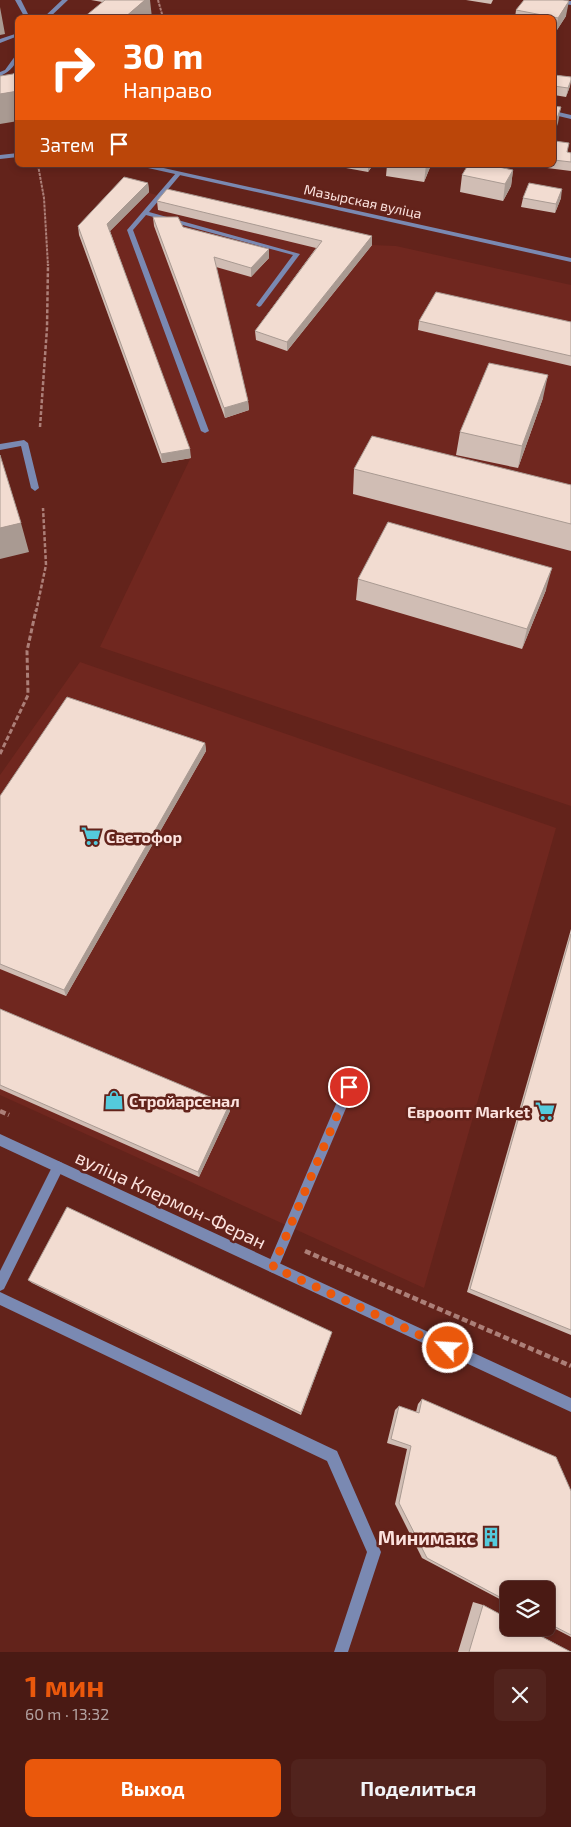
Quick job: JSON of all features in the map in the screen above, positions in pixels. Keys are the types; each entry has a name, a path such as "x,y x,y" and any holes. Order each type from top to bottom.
{"street":[{"path":"18,0 26,15"},
{"path":"48,15 65,0"},
{"path":"553,0 571,3"},
{"path":"0,41 15,35"},
{"path":"0,74 7,71 15,59"},
{"path":"556,113 571,116"},
{"path":"0,157 15,155"},
{"name":"Мазырская вуліца","path":"150,167 571,260"},
{"path":"178,174 130,230 205,431"},
{"path":"145,213 297,254 259,305"},
{"path":"0,447 24,443 35,488"},
{"path":"273,1267 349,1087"},
{"name":"вуліца Клермон-Феран","path":"0,1140 571,1404"},
{"path":"0,1285 58,1167"},
{"path":"0,1298 332,1456 374,1552 341,1652"}],"path":[{"path":"158,0 162,15"}],"shaded area":[{"path":"125,186 167,198 372,245 396,246 571,285 571,806 100,647 190,459 162,463 79,235"},
{"path":"80,662 556,828 424,1288 0,1095 0,775"}],"building":[{"path":"105,0 145,0 128,15 87,15"},
{"path":"524,0 569,1 558,18 556,15 542,15 516,10"},
{"path":"15,72 15,92 0,94 0,76"},
{"path":"556,75 571,77 568,88 556,86"},
{"path":"556,106 561,107 556,121"},
{"path":"556,141 569,143 567,152 571,153 571,162 556,160"},
{"path":"467,167 499,167 513,170 505,184 462,175"},
{"path":"124,177 148,183 107,224 190,449 161,454 78,226"},
{"path":"529,183 562,189 556,204 523,198"},
{"path":"167,189 372,236 287,342 255,331 322,241 157,201"},
{"path":"153,217 178,217 183,227 269,249 251,268 214,257 248,401 224,408"},
{"path":"436,292 571,322 571,356 419,321"},
{"path":"489,363 548,375 522,446 460,432"},
{"path":"372,436 571,485 571,524 354,469"},
{"path":"0,455 21,523 0,528"},
{"path":"388,522 552,568 527,629 358,579"},
{"path":"67,697 205,743 64,990 0,964 0,796"},
{"name":"Евроопт Market","path":"571,934 571,1330 470,1289"},
{"name":"Стройарсенал","path":"0,1009 229,1105 198,1172 0,1085"},
{"path":"67,1207 332,1332 301,1413 28,1280"},
{"name":"Минимакс","path":"422,1399 556,1457 571,1491 571,1635 555,1627 555,1581 500,1581 500,1597 427,1558 399,1503 411,1446 391,1439 399,1406 419,1413"},
{"path":"483,1605 500,1614 500,1636 540,1636 571,1652 469,1652"}],"place":[{"name":"Светофор","path":"91,836"},
{"name":"Стройарсенал","path":"114,1100"},
{"name":"Евроопт Market","path":"545,1111"},
{"name":"Минимакс","path":"491,1537"}],"route":[{"path":"349,1087 273,1267 448,1348"}]}
